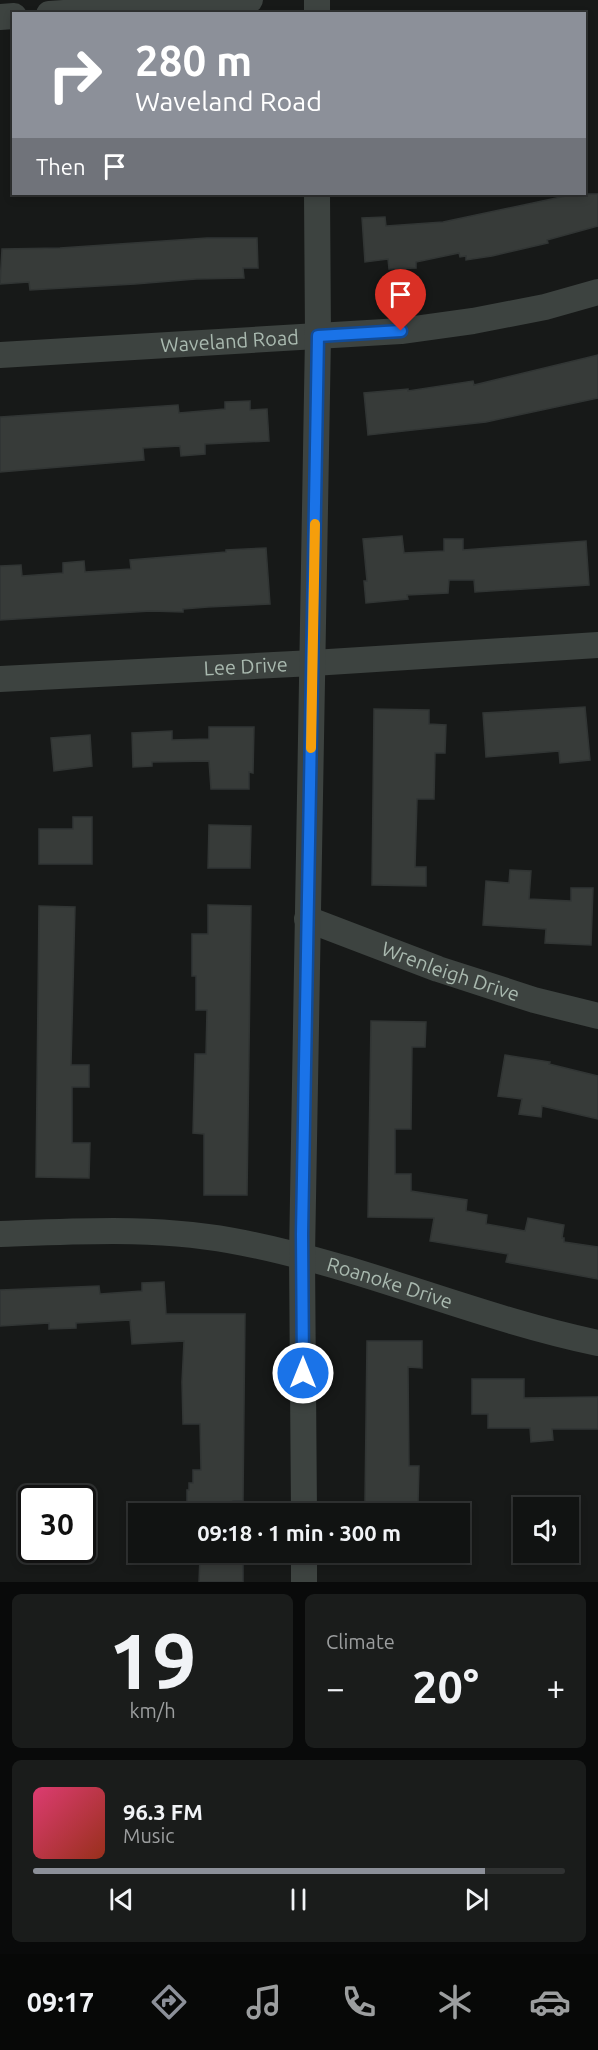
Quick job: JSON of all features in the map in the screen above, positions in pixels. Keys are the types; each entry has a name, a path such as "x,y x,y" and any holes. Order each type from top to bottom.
{"street":[{"path":"78,12 250,0"},
{"path":"304,1503 302,1256 318,336 317,195"},
{"name":"Waveland Road","path":"0,355 401,331 473,321 545,307 598,292"},
{"name":"Lee Drive","path":"0,679 598,645"},
{"name":"Wrenleigh Drive","path":"307,919 438,969 598,1016"},
{"name":"Roanoke Drive","path":"0,1234 150,1231 242,1242 302,1256 510,1321 598,1343"},
{"path":"304,1563 304,1582"}],"building":[{"path":"598,194 598,226 547,240 548,243 466,260 466,256 460,257 459,253 416,262 416,268 389,269 388,259 365,262 362,218 385,217 386,226 443,222 570,195"},
{"path":"207,238 257,238 258,268 243,268 244,278 30,290 29,282 0,284 2,249 60,248"},
{"path":"598,355 598,398 486,422 368,435 364,393 408,389 408,391 473,381 474,385"},
{"path":"250,401 250,410 267,409 269,441 205,444 205,454 181,456 180,446 143,448 144,460 0,472 0,417 178,405 179,413 225,409 225,402"},
{"path":"402,536 404,553 444,551 444,539 463,539 463,550 586,541 589,585 475,592 474,580 449,580 448,593 407,595 408,599 366,603 364,581 367,581 363,539"},
{"path":"266,548 270,604 183,609 183,612 151,611 0,620 0,566 21,565 22,576 63,573 63,563 84,561 85,572 131,569 130,560"},
{"path":"585,707 590,760 560,763 559,751 486,757 483,713"},
{"path":"374,709 429,710 429,724 446,725 445,753 435,753 434,799 417,799 415,867 426,867 426,886 372,885"},
{"path":"209,727 254,727 253,773 249,772 249,789 211,789 209,761 152,762 152,766 133,767 132,733 172,731 172,740 209,739"},
{"path":"90,735 92,766 54,771 51,738"},
{"path":"73,817 92,817 92,864 39,864 39,829 73,829"},
{"path":"209,825 251,826 250,868 208,868"},
{"path":"510,870 531,871 529,899 571,901 571,888 593,888 591,945 545,943 546,929 483,925 486,881 509,883"},
{"path":"208,905 251,906 247,1195 204,1195 204,1134 193,1133 195,1054 206,1054 207,1010 196,1010 196,976 192,976 192,934 208,934"},
{"path":"39,906 75,907 71,1065 89,1065 89,1087 72,1087 72,1143 90,1143 89,1178 36,1177"},
{"path":"371,1021 426,1022 425,1047 412,1047 411,1129 395,1129 395,1174 411,1174 411,1191 467,1200 466,1211 487,1215 486,1224 525,1231 528,1218 564,1225 562,1238 564,1242 598,1247 598,1279 506,1262 508,1254 430,1241 434,1218 368,1217"},
{"path":"505,1055 550,1062 549,1064 598,1076 598,1119 542,1106 541,1117 519,1114 522,1099 498,1096"},
{"path":"164,1282 166,1314 245,1314 243,1501 187,1503 189,1483 193,1483 193,1470 201,1470 200,1424 183,1424 184,1341 132,1344 130,1320 76,1323 76,1328 49,1329 49,1323 0,1326 0,1290 99,1286 100,1294 142,1291 142,1283"},
{"path":"367,1341 422,1341 422,1368 408,1367 409,1466 419,1466 418,1503 365,1502"},
{"path":"472,1379 524,1379 524,1398 598,1397 598,1429 552,1429 553,1440 531,1442 530,1428 488,1428 488,1414 472,1414"},
{"path":"200,1563 243,1563 243,1582 199,1582"}],"slow traffic":[{"path":"311,748 315,524"}],"route":[{"path":"303,1373 302,1234 318,336 401,331"}]}
